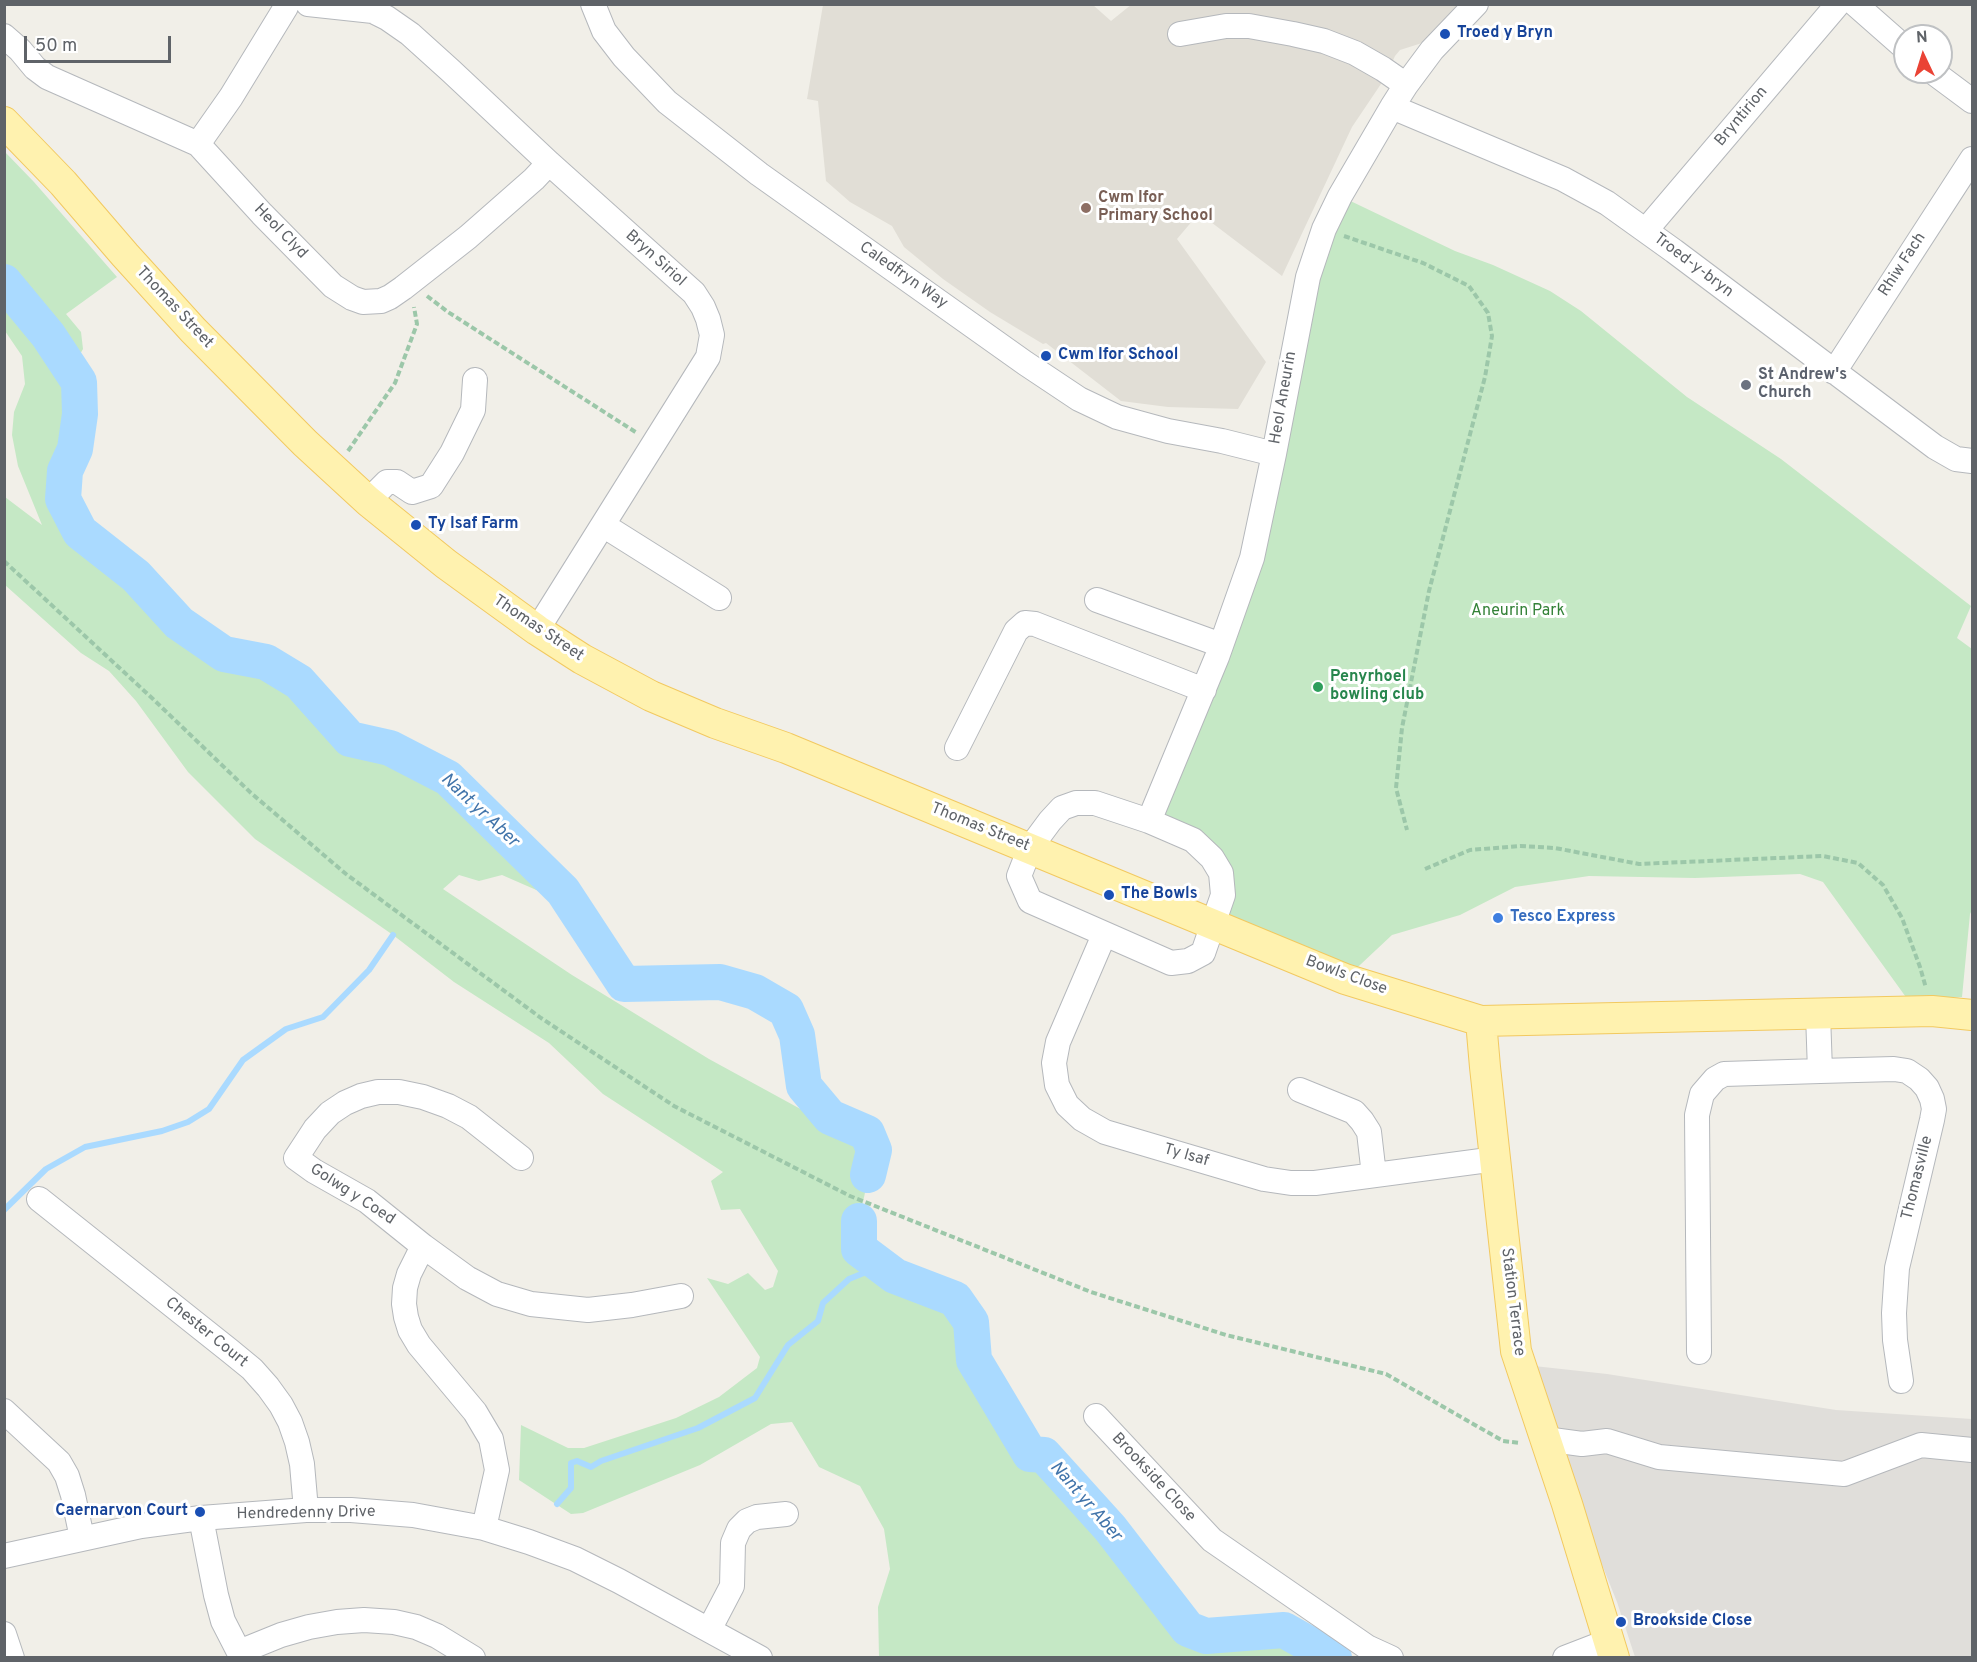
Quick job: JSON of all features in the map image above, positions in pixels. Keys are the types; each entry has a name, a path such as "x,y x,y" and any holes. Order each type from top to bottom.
{"main road":[{"name":"Thomas Street","path":"4,122 63,183 193,330 305,443 368,501 446,564 537,630 582,659 651,696 715,723 786,748 1213,924"},
{"name":"Bowls Close","path":"1213,924 1345,979 1481,1021"},
{"path":"1481,1021 1932,1011 1972,1015"},
{"name":"Station Terrace","path":"1481,1021 1516,1351 1612,1649"}],"street":[{"name":"Caledfryn Way","path":"594,4 604,30 617,48 667,102 759,174 1016,357 1079,399 1127,420 1274,454"},
{"name":"Heol Aneurin","path":"1149,822 1204,690 1251,558 1274,454 1308,277 1324,229 1340,196 1406,85 1432,50 1476,4"},
{"name":"Bryntirion","path":"1646,230 1838,4"},
{"path":"1855,4 1893,37"},
{"path":"198,144 296,5"},
{"name":"Bryn Siriol","path":"296,5 373,11 410,34 549,164 694,293 708,318 712,335 708,357 537,630"},
{"path":"1180,34 1226,26 1249,26 1293,34 1324,41 1355,52 1406,85"},
{"name":"Heol Clyd","path":"4,36 47,77 198,144 261,214 341,292 363,302 372,303 390,297 468,237 549,164"},
{"path":"1949,84 1972,101"},
{"name":"Troed-y-bryn","path":"1392,107 1563,179 1607,203 1945,454 1956,459 1972,461"},
{"name":"Rhiw Fach","path":"1834,372 1972,159"},
{"path":"368,501 387,482 397,482 412,492 431,486 452,453 473,410 475,380"},
{"path":"603,525 719,598"},
{"path":"1097,600 1221,645"},
{"path":"957,748 1016,631 1025,622 1204,690"},
{"path":"1076,803 1095,803 1193,840 1212,858 1221,873 1223,895 1203,953 1188,961 1171,963 1030,902 1019,876 1030,848 1050,820 1062,808 1076,803"},
{"name":"Ty Isaf","path":"1104,935 1058,1042 1054,1063 1057,1085 1067,1105 1082,1119 1105,1132 1264,1179 1291,1183 1315,1183 1496,1159"},
{"path":"1818,1014 1820,1071"},
{"name":"Thomasville","path":"1699,1352 1697,1115 1702,1094 1708,1085 1724,1074 1894,1069 1907,1071 1919,1079 1927,1088 1934,1109 1897,1268 1894,1313 1901,1381"},
{"path":"1299,1090 1354,1112 1362,1121 1369,1132 1374,1175"},
{"name":"Golwg y Coed","path":"521,1158 469,1117 423,1097 399,1092 378,1092 345,1103 330,1113 296,1158 367,1201 467,1278 497,1294 531,1304 588,1310 681,1296"},
{"name":"Chester Court","path":"39,1199 252,1369 268,1387 281,1404 297,1442 302,1464 306,1510"},
{"path":"423,1246 409,1274 405,1288 406,1317 410,1330 419,1345 475,1412 491,1439 497,1470 484,1528"},
{"path":"4,1411 59,1462 67,1476 73,1495 82,1538"},
{"name":"Brookside Close","path":"1096,1416 1212,1540 1367,1647 1391,1658"},
{"path":"1545,1439 1581,1444 1608,1440 1659,1457 1844,1474 1921,1445 1972,1450"},
{"name":"Hendredenny Drive","path":"4,1556 141,1526 201,1518 306,1510 351,1510 433,1517 484,1528 575,1559 760,1658"},
{"path":"709,1630 732,1586 733,1543 739,1529 747,1521 757,1517 786,1514"},
{"path":"201,1518 223,1621 240,1655 281,1635 309,1627 364,1620 394,1622 416,1627 445,1640 473,1658"},
{"path":"4,1634 12,1658"},
{"path":"1565,1658 1612,1649"}],"path":[{"path":"1324,229 1423,263 1469,286 1488,313 1492,336 1485,377 1429,591 1402,728 1396,788 1407,830"},
{"path":"335,470 394,383 417,324 410,282"},
{"path":"410,282 448,312 654,444"},
{"path":"4,561 251,793 346,874 541,1018 674,1106 850,1196 1091,1292 1226,1335 1386,1374 1503,1441 1528,1443 1545,1439"},
{"path":"1425,869 1470,850 1520,846 1555,848 1639,864 1823,856 1858,863 1883,885 1902,918 1920,967 1932,1011"}],"shaded area":[{"name":"Cwm Ifor Primary School","path":"1132,4 1458,5 1422,43 1400,50 1395,56 1385,78 1352,127 1282,276 1199,213 1177,239 1266,362 1238,409 1168,407 1121,401 1046,343 1043,344 990,312 943,279 904,247 892,226 850,202 826,181 818,101 807,99 823,5 1093,5 1111,21"},
{"path":"1534,1366 1607,1374 1836,1410 1972,1419 1972,1657 1635,1657 1617,1602 1575,1497"}],"green space":[{"path":"5,152 117,277 66,314 81,332 83,349 71,370 79,382 80,414 75,449 65,471 63,499 80,532 136,576 179,623 224,654 266,662 299,682 350,739 390,748 448,778 563,891 573,906 502,875 479,881 459,875 443,889 572,975 709,1059 806,1112 830,1117 867,1133 874,1150 859,1221 859,1249 895,1276 955,1299 971,1322 974,1360 1029,1454 1044,1455 1110,1528 1188,1629 1206,1636 1284,1630 1334,1657 879,1657 878,1607 890,1569 884,1529 860,1486 819,1467 792,1422 771,1424 700,1465 583,1513 571,1514 519,1480 521,1425 568,1448 584,1448 676,1418 719,1397 757,1368 760,1357 707,1278 728,1284 748,1273 765,1290 773,1287 778,1271 740,1209 721,1210 711,1181 723,1172 603,1094 549,1043 454,982 393,935 255,839 188,772 136,701 109,671 81,653 5,585 5,497 42,525 18,466 12,435 14,412 25,384 22,356 5,331"},
{"name":"Aneurin Park","path":"1340,196 1455,251 1493,265 1550,291 1581,311 1687,397 1781,459 1971,606 1957,638 1972,649 1972,910 1962,997 1908,1000 1823,882 1800,874 1695,878 1589,876 1515,887 1460,915 1392,935 1345,979 1213,924 1221,873 1149,821 1172,767 1274,454"}],"waterway":[{"name":"Nant yr Aber","path":"4,282 48,335 79,382 80,414 75,449 65,471 63,499 80,532 136,576 179,623 224,654 266,662 299,682 350,739 390,748 448,778 563,891 624,984 720,982 755,992 786,1010 797,1035 804,1086 830,1117 867,1133 874,1150 868,1175"},
{"path":"4,1210 46,1169 85,1147 162,1131 188,1122 209,1109 243,1060 286,1029 323,1017 369,970 393,935"},
{"name":"Nant yr Aber","path":"859,1221 859,1249 895,1276 955,1299 971,1322 974,1360 1030,1454 1044,1455 1110,1528 1188,1629 1206,1636 1284,1630 1334,1658"},
{"path":"557,1504 571,1488 571,1463 577,1461 591,1467 601,1461 698,1428 755,1398 788,1345 818,1321 823,1303 849,1279 881,1266"}],"place":[{"name":"Troed y Bryn","path":"1445,34"},
{"name":"Cwm Ifor Primary School","path":"1086,208"},
{"name":"Cwm Ifor School","path":"1046,356"},
{"name":"St Andrew's Church","path":"1746,385"},
{"name":"Ty Isaf Farm","path":"416,525"},
{"name":"Penyrhoel bowling club","path":"1318,687"},
{"name":"The Bowls","path":"1109,895"},
{"name":"Tesco Express","path":"1498,918"},
{"name":"Caernarvon Court","path":"200,1512"},
{"name":"Brookside Close","path":"1621,1622"}]}
